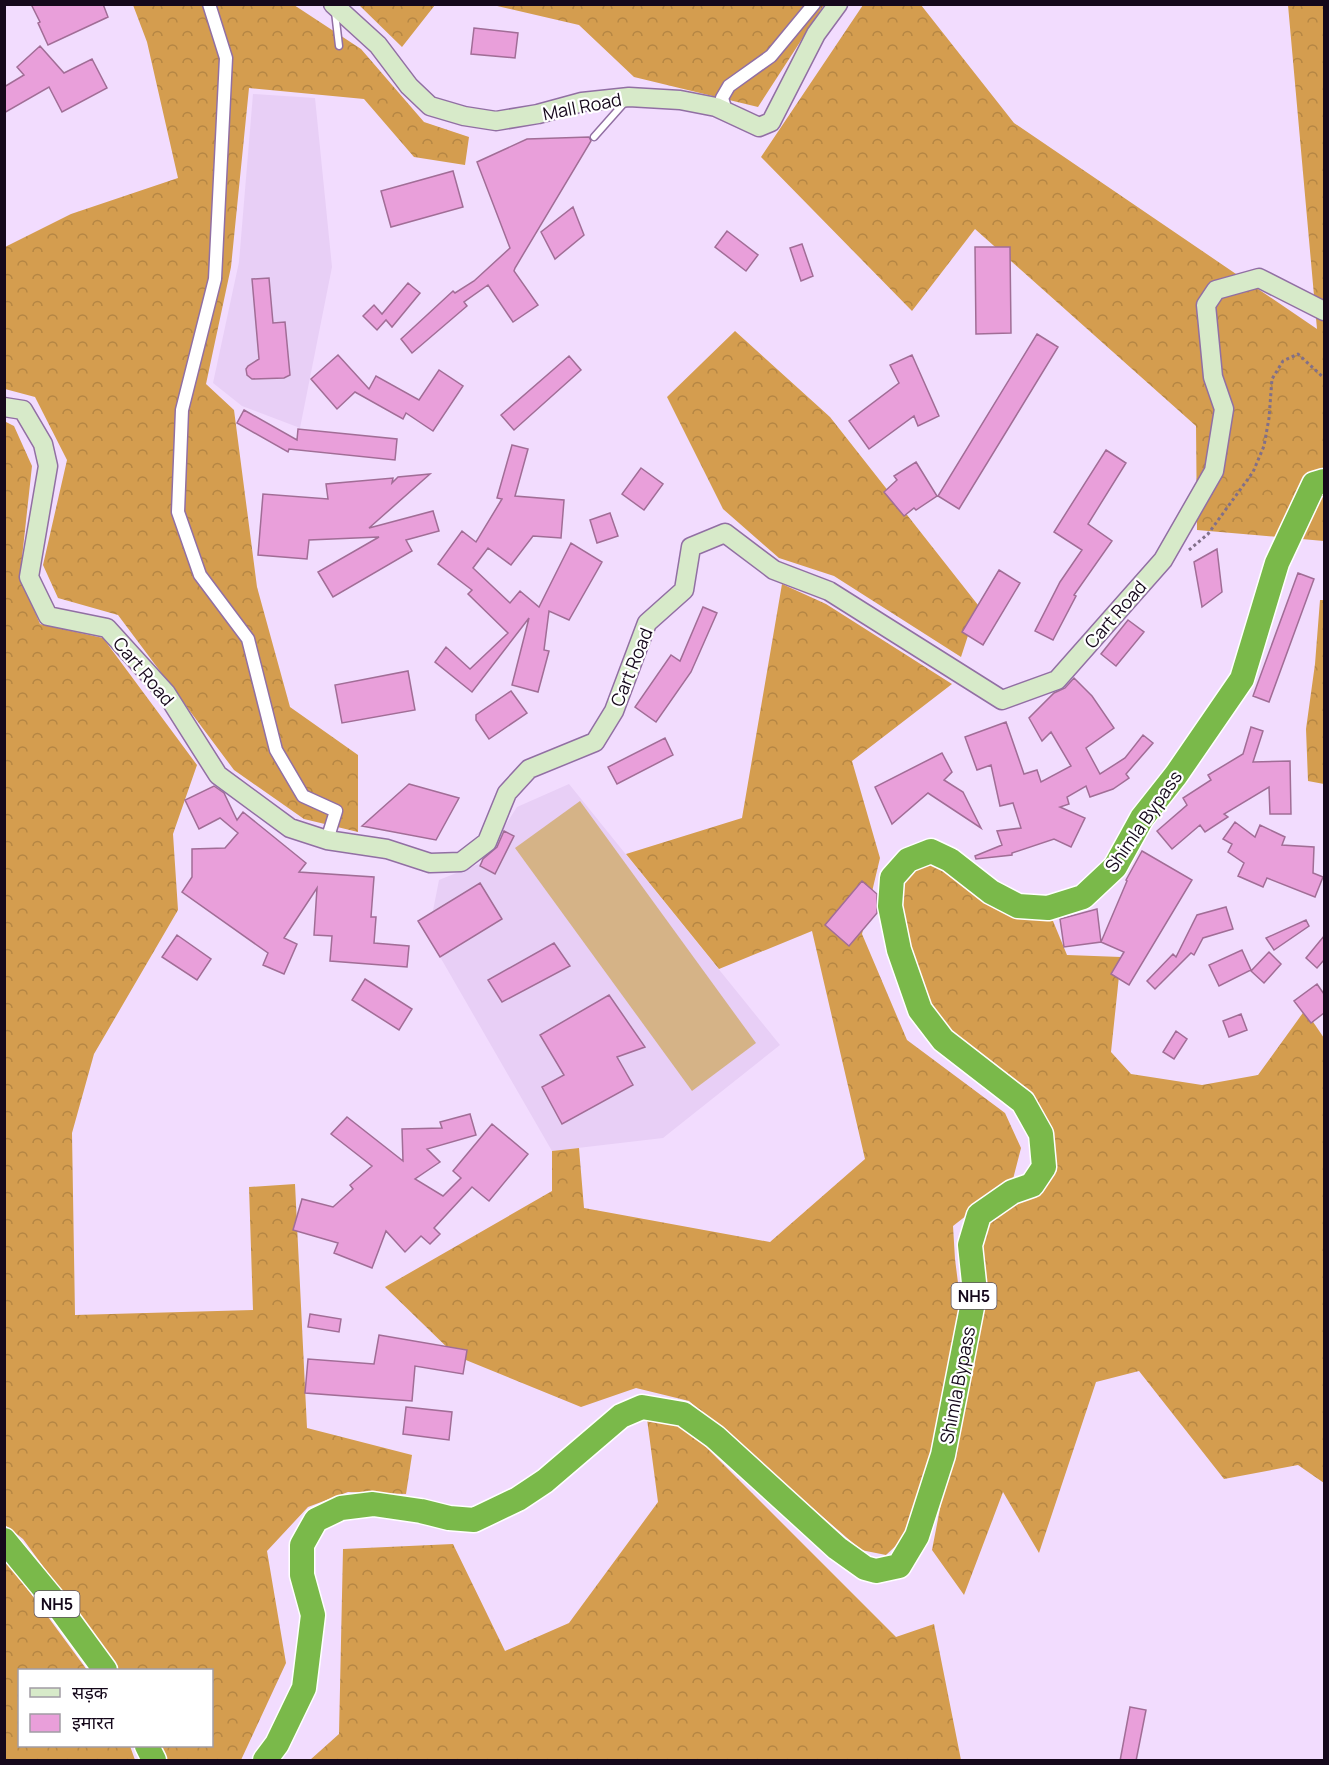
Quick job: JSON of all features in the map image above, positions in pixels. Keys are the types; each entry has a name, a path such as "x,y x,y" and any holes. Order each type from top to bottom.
{"highway":[{"name":"Shimla Bypass","path":"265,1761 277,1744 304,1688 313,1615 302,1575 302,1545 316,1520 341,1508 373,1504 421,1511 449,1518 474,1520 518,1499 545,1481 621,1416 642,1407 683,1414 715,1437 837,1548 865,1568 876,1571 899,1566 917,1536 943,1455 975,1292 970,1245 979,1215 1011,1192 1032,1185 1044,1167 1041,1134 1023,1102 943,1040 920,1010 899,950 890,906 892,878 908,860 931,851 950,860 991,892 1018,906 1048,908 1083,897 1115,867 1142,818 1176,776 1242,679 1277,562 1314,484 1324,481"},
{"name":"NH5","path":"4,1540 56,1603 104,1669"},
{"path":"147,1747 154,1761"}],"main road":[{"name":"Mall Road","path":"333,5 378,45 409,86 430,106 464,116 496,121 538,114 582,102 629,97 680,100 716,107 759,127 771,122 816,34 838,4"},
{"name":"Cart Road","path":"4,408 23,410 43,444 48,466 29,577 48,616 107,628 166,693 218,776 290,828 327,840 387,849 430,863 461,862 487,842 507,793 529,769 595,742 614,711 647,623 684,590 691,547 725,533 774,570 829,591 1002,700 1057,680 1163,560 1214,471 1224,409 1213,377 1206,305 1216,290 1259,278 1324,311"}],"street":[{"path":"209,4 226,58 215,279 182,410 178,512 200,575 248,639 276,750 303,796 336,811 327,840"},
{"path":"726,111 722,98 729,86 771,56 814,4"}],"lane":[{"path":"333,5 339,46"},
{"path":"594,137 629,97"}],"path":[{"path":"1183,555 1208,534 1253,472 1264,446 1272,379 1283,361 1298,354 1324,378"}],"shaded area":[{"path":"253,94 315,98 332,267 300,428 242,406 213,383 239,262"},
{"path":"569,784 780,1045 663,1138 552,1151 428,936 439,880 481,863 517,807"},
{"path":"580,801 756,1043 692,1091 515,848"}],"green space":[{"path":"133,5 294,5 361,49 424,122 469,137 465,165 414,157 364,99 249,88 231,267 206,384 234,410 257,587 290,707 358,755 358,832 304,819 234,770 118,615 58,598 43,565 67,460 35,397 5,389 5,247 71,214 178,178 147,42"},
{"path":"359,5 435,5 402,47"},
{"path":"493,5 824,5 758,107 634,77 579,25"},
{"path":"863,5 921,5 1014,123 1317,329 1288,5 1324,5 1324,541 1197,530 1196,426 975,229 912,311 761,157"},
{"path":"735,331 830,417 978,605 961,657 834,576 779,558 723,509 667,397"},
{"path":"4,421 14,426 32,466 20,576 40,624 103,638 197,765 173,834 178,910 94,1054 72,1133 75,1315 253,1310 249,1187 295,1184 307,1428 412,1455 406,1494 348,1492 308,1507 267,1551 286,1663 241,1760 162,1760 156,1747 213,1747 213,1669 118,1669 23,1539 5,1525"},
{"path":"782,584 826,604 952,684 852,761 880,858 862,934 907,1040 1005,1113 1021,1148 1013,1179 953,1226 961,1307 937,1434 903,1539 886,1555 861,1550 689,1401 636,1388 581,1407 456,1356 385,1287 552,1191 552,1151 579,1148 584,1208 770,1242 865,1159 812,931 719,969 626,854 742,818"},
{"path":"1320,600 1324,600 1324,784 1308,781 1306,729 1315,664"},
{"path":"933,857 1016,911 1053,921 1067,955 1121,957 1111,1052 1131,1074 1202,1085 1258,1075 1305,1010 1324,1038 1324,1483 1298,1465 1224,1479 1139,1371 1096,1382 1039,1553 1003,1492 964,1595 932,1550 982,1292 977,1247 986,1218 1038,1187 1046,1132 978,1058 925,1006 905,946 899,879"},
{"path":"647,1419 685,1426 896,1637 934,1624 961,1760 310,1760 339,1734 343,1549 453,1544 505,1651 569,1623 658,1502"},
{"path":"4,1557 86,1669 18,1669 18,1747 130,1747 135,1760 5,1760"}],"building":[{"path":"31,4 103,4 108,17 48,45"},
{"path":"474,28 518,33 515,58 471,54"},
{"path":"40,46 64,73 92,59 107,88 62,112 49,87 4,113 4,87 24,75 17,67"},
{"path":"589,137 591,141 514,271 538,305 513,322 488,285 464,302 467,306 412,353 401,339 453,291 455,293 474,281 510,248 477,162 527,139"},
{"path":"453,171 463,207 391,227 381,191"},
{"path":"573,207 584,235 555,259 541,232"},
{"path":"727,231 758,255 746,271 715,247"},
{"path":"802,244 813,276 801,281 790,248"},
{"path":"975,247 1010,247 1011,333 976,334"},
{"path":"269,278 273,323 285,322 290,375 284,378 252,379 247,375 246,369 259,359 252,279"},
{"path":"408,283 420,293 392,327 386,320 377,330 363,316 374,305 382,314"},
{"path":"1037,334 1058,347 959,509 938,496"},
{"path":"338,355 369,389 376,376 419,400 439,370 463,386 433,431 406,413 403,419 355,392 337,409 311,379"},
{"path":"912,355 939,416 918,426 914,416 869,449 849,421 899,383 890,365"},
{"path":"569,356 581,370 514,430 501,415"},
{"path":"244,410 297,440 298,429 397,439 395,460 289,449 288,452 237,423"},
{"path":"512,445 528,449 515,496 564,500 561,538 533,536 511,565 488,548 473,568 510,603 520,591 539,607 571,543 602,562 569,620 549,611 544,650 549,651 538,692 512,685 529,618 472,692 435,662 446,647 470,669 508,633 468,594 472,590 438,564 462,531 476,542 502,499 497,498"},
{"path":"1106,450 1126,463 1088,524 1112,541 1074,595 1076,596 1053,640 1035,631 1060,582 1082,550 1054,532"},
{"path":"916,462 937,496 904,516 884,492 897,480 894,476"},
{"path":"641,468 663,484 644,510 622,494"},
{"path":"430,474 369,528 433,511 439,531 406,540 412,551 333,597 318,572 379,537 309,540 307,559 258,555 263,494 328,499 326,484 393,478 392,483 398,477"},
{"path":"610,513 618,536 597,543 590,520"},
{"path":"1217,549 1222,592 1202,607 1194,562"},
{"path":"999,570 1020,583 983,645 962,632"},
{"path":"1298,573 1314,579 1269,702 1253,696"},
{"path":"703,607 717,613 691,672 656,722 635,707 671,655 680,661"},
{"path":"1128,620 1144,632 1116,666 1101,654"},
{"path":"408,671 415,710 342,723 335,685"},
{"path":"1074,678 1092,696 1114,728 1086,748 1100,774 1125,758 1143,735 1153,743 1126,774 1129,778 1113,789 1090,797 1086,786 1067,797 1069,804 1060,807 1085,818 1071,847 1054,839 1012,853 1012,855 976,859 975,856 1002,845 997,831 1021,828 1013,803 1000,806 991,765 977,770 965,737 1006,722 1024,774 1037,770 1041,782 1071,766 1051,732 1042,741 1029,718 1054,693 1065,688"},
{"path":"511,691 527,713 489,739 476,720 476,715"},
{"path":"1251,727 1263,731 1253,762 1290,761 1291,814 1270,814 1269,787 1224,814 1228,817 1205,832 1200,825 1172,849 1157,831 1187,805 1183,798 1211,780 1208,775 1243,754"},
{"path":"665,738 673,755 617,784 608,767"},
{"path":"942,753 952,772 944,780 963,792 981,828 928,793 892,824 875,787"},
{"path":"409,784 459,798 436,840 362,826"},
{"path":"214,786 224,793 237,820 243,812 306,863 299,872 374,877 371,917 376,917 374,943 409,946 407,967 330,961 332,936 314,935 317,888 284,938 297,944 284,974 263,965 268,953 182,892 192,877 192,849 225,848 238,833 220,818 199,829 185,800"},
{"path":"1235,822 1255,837 1260,825 1285,837 1282,845 1314,847 1313,873 1323,877 1315,897 1267,878 1263,887 1238,876 1244,863 1228,852 1232,844 1223,839"},
{"path":"504,831 514,836 495,874 480,866 483,859 497,847"},
{"path":"1142,851 1192,880 1129,985 1111,974 1124,952 1101,942 1126,880"},
{"path":"862,881 877,894 877,913 849,946 825,925"},
{"path":"480,883 502,919 440,957 418,921"},
{"path":"1226,907 1233,929 1203,938 1194,955 1191,953 1155,989 1147,981 1173,954 1176,957 1197,915"},
{"path":"1097,909 1101,942 1064,947 1060,919"},
{"path":"1306,920 1309,926 1274,950 1266,938"},
{"path":"177,935 211,959 197,980 162,957"},
{"path":"1324,936 1324,960 1317,968 1306,958"},
{"path":"554,943 570,966 502,1002 488,980"},
{"path":"1242,950 1251,970 1219,986 1209,965"},
{"path":"1269,952 1281,964 1264,983 1251,971"},
{"path":"365,979 412,1009 399,1030 352,1000"},
{"path":"1317,984 1324,994 1324,1013 1311,1023 1294,1001"},
{"path":"609,995 645,1047 617,1057 633,1085 562,1124 542,1087 564,1075 540,1035"},
{"path":"1241,1014 1247,1030 1229,1037 1223,1021"},
{"path":"1176,1031 1187,1039 1174,1059 1163,1052"},
{"path":"470,1114 476,1135 427,1149 440,1162 415,1179 443,1196 461,1178 453,1171 492,1124 528,1154 489,1201 472,1187 434,1228 440,1234 430,1244 421,1236 405,1252 386,1231 372,1268 334,1253 338,1243 293,1230 302,1199 333,1207 353,1189 350,1185 372,1166 331,1134 347,1117 403,1161 402,1129 442,1128 440,1122"},
{"path":"310,1314 341,1319 339,1332 308,1327"},
{"path":"379,1335 467,1350 463,1374 415,1366 412,1401 305,1393 308,1359 374,1364"},
{"path":"406,1407 452,1412 449,1440 403,1434"},
{"path":"1130,1707 1146,1710 1136,1761 1120,1761"}]}
